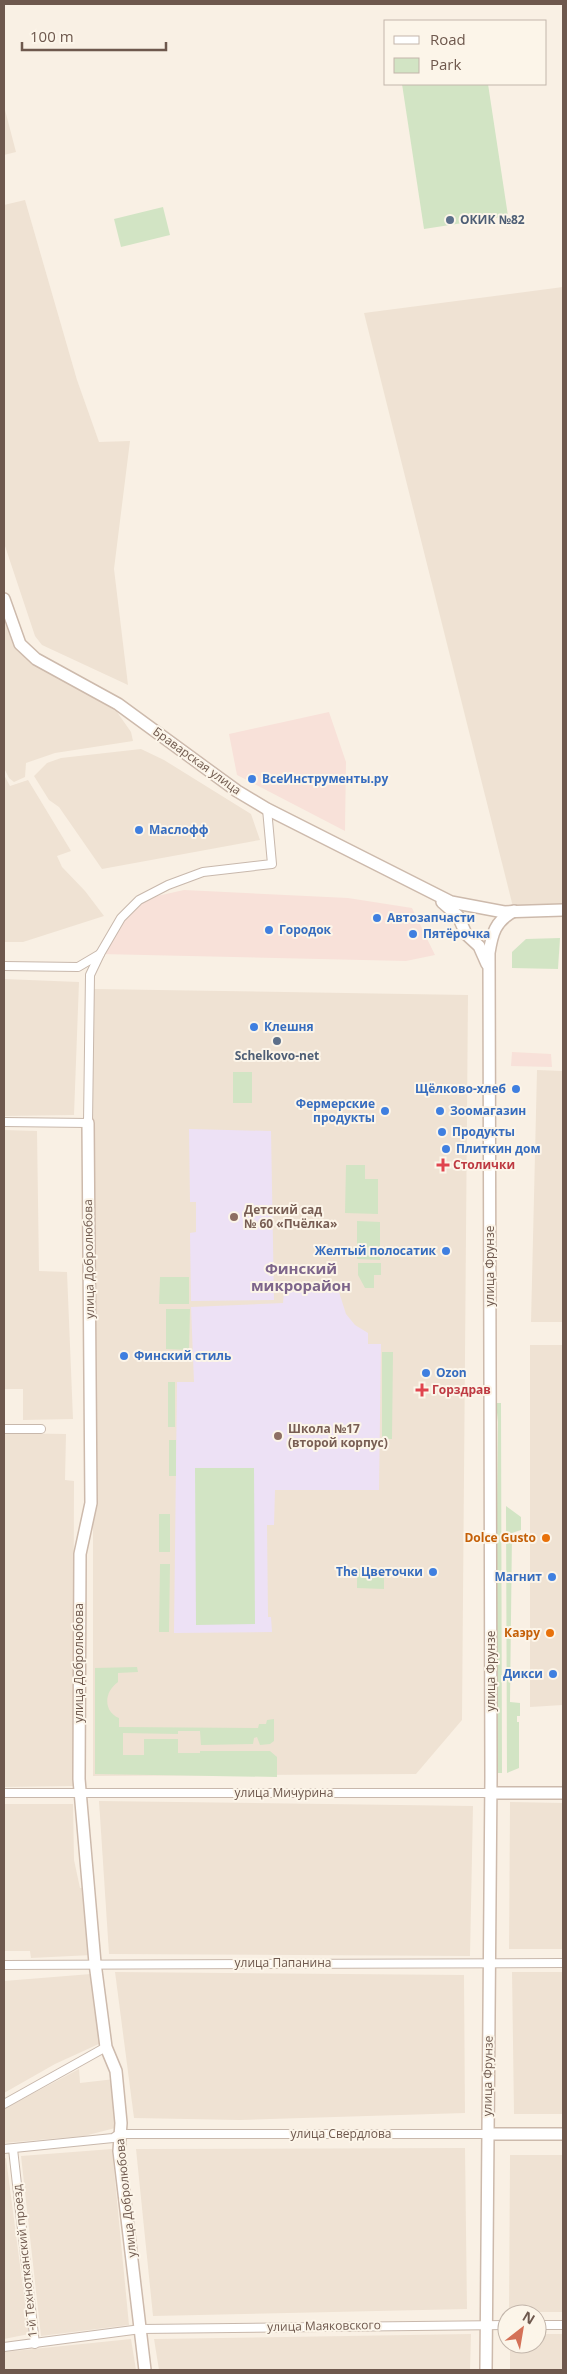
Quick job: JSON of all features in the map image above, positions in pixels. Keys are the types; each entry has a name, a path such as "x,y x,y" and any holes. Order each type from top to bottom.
{"main road":[{"name":"Браварская улица","path":"4,599 20,644 36,659 118,704 237,792 424,890"},
{"path":"424,890 451,902 480,908 514,911 563,910"},
{"path":"424,890 452,910 463,925 466,934 474,939 483,953 489,972"},
{"path":"463,925 465,916 480,908"},
{"path":"480,908 492,914 494,929"},
{"path":"474,939 487,938 504,916 514,911"},
{"name":"улица Фрунзе","path":"486,2370 490,1793 489,953 494,929"},
{"name":"улица Добролюбова","path":"88,1123 92,1503 80,1554 78,1663 80,1792 95,1964 106,2047 116,2071 121,2123 119,2151 145,2370"},
{"name":"улица Мичурина","path":"490,1793 563,1793"},
{"name":"улица Свердлова","path":"488,2134 563,2134"}],"street":[{"name":"улица Добролюбова","path":"88,1123 90,975 100,954 121,918 138,900 168,885 203,872 272,864 267,809"},
{"path":"4,966 78,968 100,954"},
{"path":"4,1122 88,1123"},
{"path":"4,1429 41,1429"},
{"name":"улица Мичурина","path":"4,1793 490,1793"},
{"name":"улица Папанина","path":"4,1964 563,1963"},
{"path":"4,2104 106,2047"},
{"name":"улица Свердлова","path":"4,2149 113,2138 119,2134 488,2134"},
{"name":"1-й Технотканский проезд","path":"13,2148 35,2344"},
{"name":"улица Маяковского","path":"4,2347 141,2329 497,2325"},
{"path":"547,2325 563,2325"}],"shaded area":[{"path":"4,106 16,152 4,155"},
{"path":"25,200 77,380 99,442 130,441 114,569 128,685 42,645 35,636 4,543 4,205"},
{"path":"563,287 563,910 514,911 364,313"},
{"path":"4,620 13,645 30,662 76,686 117,712 131,732 133,741 55,753 26,763 25,777 14,782 9,778 4,768"},
{"path":"329,712 346,762 345,831 237,775 229,734"},
{"path":"141,749 164,760 251,814 260,840 102,869 59,807 49,800 34,776 47,763 61,758"},
{"path":"4,775 10,786 28,780 71,851 57,856 62,867 85,891 104,916 23,942 4,942"},
{"name":"Городок","path":"184,890 348,898 412,908 435,955 406,961 100,954 139,900"},
{"path":"4,979 79,982 74,1115 4,1116"},
{"path":"93,989 468,995 462,1720 416,1774 93,1776"},
{"path":"512,1052 551,1054 552,1067 511,1066"},
{"path":"537,1070 563,1071 563,1322 531,1322"},
{"name":"Детский сад № 60 «Пчёлка»","path":"189,1129 271,1131 274,1300 191,1301 190,1233 196,1232 196,1202 190,1202"},
{"path":"4,1130 37,1131 39,1271 67,1272 73,1419 23,1420 23,1389 4,1389"},
{"name":"Школа №17 (второй корпус)","path":"284,1292 339,1292 346,1314 355,1325 368,1333 368,1344 381,1344 379,1490 275,1490 274,1525 267,1525 268,1617 271,1617 272,1632 174,1633 177,1382 194,1382 191,1307 283,1303"},
{"path":"530,1345 563,1345 563,1705 530,1707"},
{"path":"4,1433 66,1434 65,1480 74,1481 73,1786 4,1787"},
{"path":"99,1801 473,1806 470,1956 109,1954"},
{"path":"510,1802 563,1803 563,1949 509,1949"},
{"path":"4,1804 73,1804 74,1860 80,1888 84,1888 92,1955 31,1958 30,1951 4,1951"},
{"path":"115,1972 464,1975 465,2113 240,2120 134,2118"},
{"path":"512,1972 563,1972 563,2114 514,2114"},
{"path":"91,1974 101,2043 55,2064 4,2093 4,1981"},
{"path":"79,2069 80,2083 115,2079 119,2127 84,2136 4,2143 4,2109"},
{"path":"465,2148 467,2309 153,2316 136,2149"},
{"path":"112,2149 129,2325 41,2336 21,2156"},
{"path":"510,2155 563,2155 563,2312 547,2312 547,2304 509,2304"},
{"path":"6,2158 29,2334 4,2339 4,2159"},
{"path":"471,2334 470,2370 159,2370 154,2339"},
{"path":"547,2334 563,2334 563,2370 510,2370 510,2354 547,2354"},
{"path":"131,2339 136,2370 4,2370 4,2352"}],"green space":[{"path":"402,85 488,85 508,216 424,229"},
{"path":"163,207 170,235 121,247 114,219"},
{"path":"560,938 558,969 512,968 512,952 526,939"},
{"path":"233,1072 252,1072 252,1103 233,1103"},
{"path":"346,1165 365,1165 365,1179 378,1179 378,1214 345,1213"},
{"path":"357,1221 380,1222 380,1260 357,1259"},
{"path":"358,1263 381,1263 381,1275 374,1275 374,1288 365,1288 358,1275"},
{"path":"160,1277 189,1277 189,1304 159,1304"},
{"path":"166,1309 190,1309 189,1350 166,1349"},
{"path":"382,1352 393,1352 392,1439 382,1439"},
{"path":"168,1382 175,1382 175,1427 168,1427"},
{"path":"496,1403 501,1403 502,1773 494,1773 498,1422"},
{"path":"169,1440 176,1440 176,1476 169,1476"},
{"path":"195,1468 254,1468 255,1624 196,1625"},
{"path":"506,1506 521,1517 521,1530 512,1533 510,1702 520,1703 520,1716 517,1716 517,1722 519,1722 519,1768 507,1773"},
{"path":"159,1514 170,1514 170,1552 159,1552"},
{"path":"160,1564 170,1564 169,1632 159,1632"},
{"path":"357,1569 384,1569 384,1589 357,1588"},
{"path":"137,1667 138,1672 118,1673 118,1682 113,1686 108,1696 108,1706 110,1711 119,1718 119,1727 258,1728 259,1724 266,1724 267,1720 274,1719 274,1741 270,1744 260,1745 257,1737 254,1738 253,1744 201,1745 200,1731 178,1731 178,1734 123,1733 123,1755 144,1755 144,1739 178,1739 178,1753 200,1753 200,1751 270,1751 277,1757 277,1777 95,1774 95,1668"}],"place":[{"name":"ОКИК №82","path":"450,220"},
{"name":"ВсеИнструменты.ру","path":"252,779"},
{"name":"Маслофф","path":"139,830"},
{"name":"Автозапчасти","path":"377,918"},
{"name":"Городок","path":"269,930"},
{"name":"Пятёрочка","path":"413,934"},
{"name":"Клешня","path":"254,1027"},
{"name":"Schelkovo-net","path":"277,1041"},
{"name":"Щёлково-хлеб","path":"516,1089"},
{"name":"Фермерские продукты","path":"385,1111"},
{"name":"Зоомагазин","path":"440,1111"},
{"name":"Продукты","path":"442,1132"},
{"name":"Плиткин дом","path":"446,1149"},
{"name":"Столички","path":"443,1165"},
{"name":"Детский сад № 60 «Пчёлка»","path":"234,1217"},
{"name":"Желтый полосатик","path":"446,1251"},
{"name":"Финский стиль","path":"124,1356"},
{"name":"Ozon","path":"426,1373"},
{"name":"Горздрав","path":"422,1390"},
{"name":"Школа №17 (второй корпус)","path":"278,1436"},
{"name":"Dolce Gusto","path":"546,1538"},
{"name":"The Цветочки","path":"433,1572"},
{"name":"Магнит","path":"552,1577"},
{"name":"Каэру","path":"550,1633"},
{"name":"Дикси","path":"553,1674"}],"district":[{"name":"Финский микрорайон","path":"301,1278"}]}
